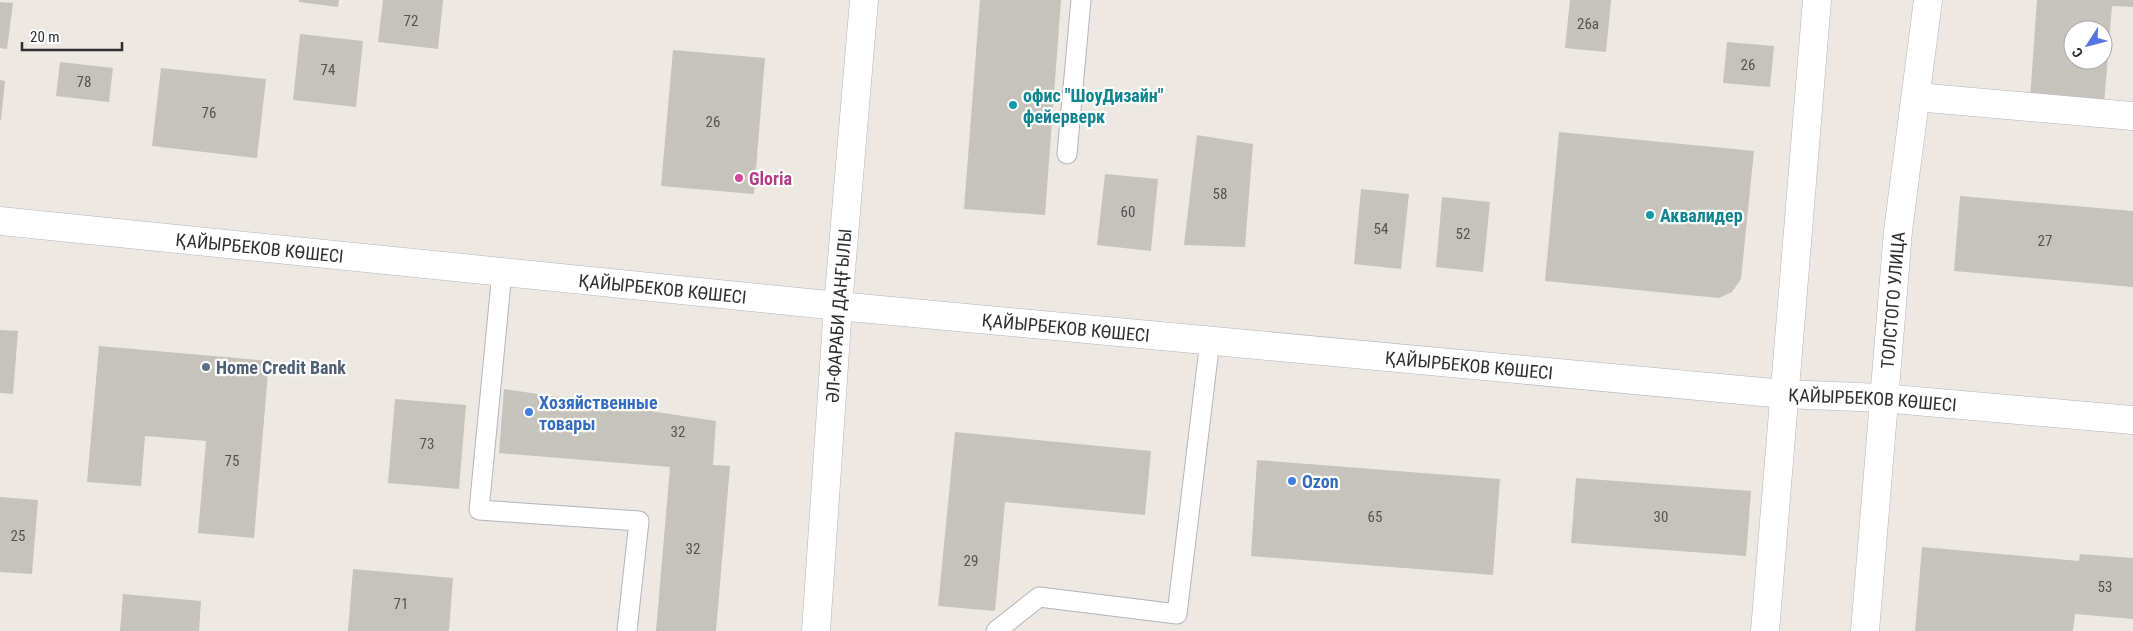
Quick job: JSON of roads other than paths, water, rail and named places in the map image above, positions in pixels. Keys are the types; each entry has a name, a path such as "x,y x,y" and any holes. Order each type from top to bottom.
{"main road":[{"name":"ӘЛ-ФАРАБИ ДАҢҒЫЛЫ","path":"816,631 838,306 864,0"},
{"path":"1765,631 1817,0"},
{"name":"ТОЛСТОГО УЛИЦА","path":"1864,631 1882,398 1898,231 1928,0"},
{"path":"1916,96 2133,116"},
{"name":"ҚАЙЫРБЕКОВ КӨШЕСІ","path":"0,221 838,306 1784,394 1882,398 2133,420"}],"lane":[{"path":"1067,154 1081,0"},
{"path":"502,272 479,510 639,521 627,631"},
{"path":"996,631 1039,597 1177,614 1210,340"}],"place":[{"name":"офис \"ШоуДизайн\" фейерверк","path":"1013,105"},
{"name":"Gloria","path":"739,178"},
{"name":"Аквалидер","path":"1650,215"},
{"name":"Home Credit Bank","path":"206,367"},
{"name":"Хозяйственные товары","path":"529,412"},
{"name":"Ozon","path":"1292,481"}]}
